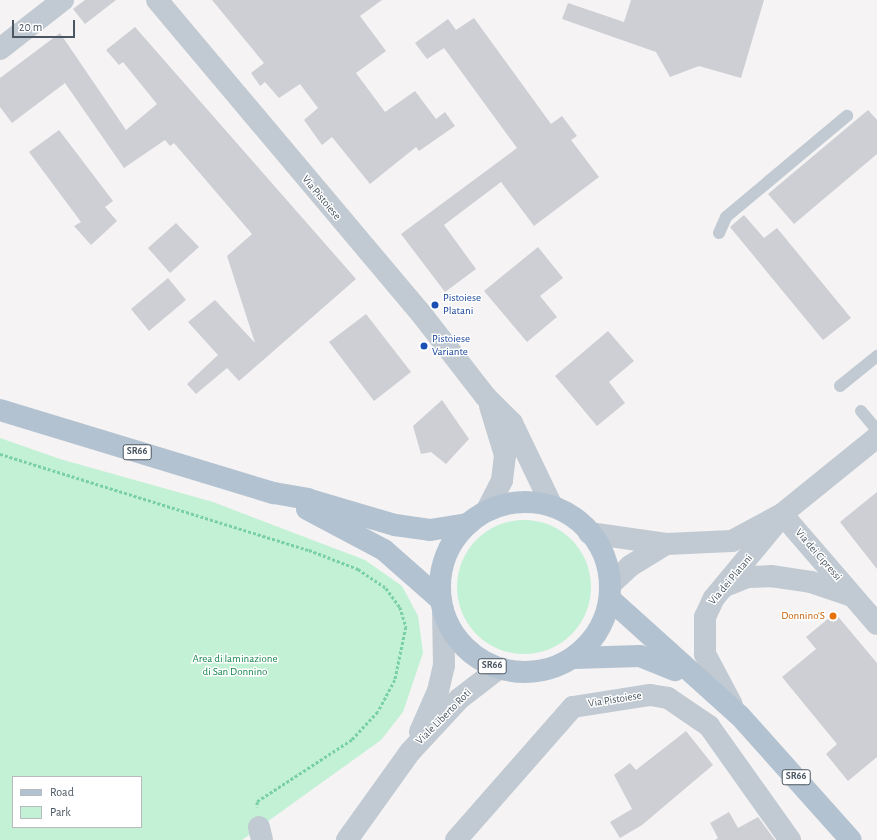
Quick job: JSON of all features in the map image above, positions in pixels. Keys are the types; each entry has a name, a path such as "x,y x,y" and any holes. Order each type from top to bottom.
{"main road":[{"name":"SR66","path":"0,410 274,493 307,499 408,528 438,530 466,524"},
{"name":"SR66","path":"274,493 378,546 442,605 463,644 498,669 537,672 574,658 640,656 697,681"},
{"name":"Via Pistoiese","path":"442,605 442,568 466,524 488,508 521,502 552,506 589,533 603,554 611,592"},
{"name":"SR66","path":"574,658 599,631 611,592 697,681 740,716 851,840"}],"street":[{"path":"0,49 63,0"},
{"name":"Via Pistoiese","path":"157,0 423,316 485,396 519,432 552,506"},
{"name":"Via Pistoiese","path":"485,396 501,432 505,455 502,480 488,508"},
{"name":"Via dei Platani","path":"589,533 666,544 732,541 782,514 877,437"},
{"name":"Via dei Platani","path":"740,716 712,671 703,645 705,617 722,587 782,514"},
{"name":"Via dei Cipressi","path":"782,514 877,624"},
{"name":"Via dei Platani","path":"611,592 630,566 666,544"},
{"name":"Via dei Cipressi","path":"722,587 747,577 770,576 811,582 852,596"},
{"name":"Viale Liberto Roti","path":"410,752 441,677 442,605"},
{"name":"Viale Liberto Roti","path":"347,840 410,752 459,699 498,669"},
{"name":"Via Pistoiese","path":"456,840 557,721 573,707 644,695 668,698 708,726 790,840"}],"lane":[{"path":"719,233 726,217 847,116"},
{"path":"840,386 877,356"},
{"path":"860,411 877,430"}],"path":[{"path":"0,454 309,550 358,569 386,588 400,607 406,627 396,680 378,712 352,740 257,802 261,834"}],"green space":[{"name":"Area di laminazione di San Donnino","path":"0,438 60,459 213,502 365,560 402,586 418,616 423,653 403,712 381,740 242,840 0,840"},
{"path":"524,520 550,525 561,531 576,545 586,561 591,587 586,613 580,624 566,639 550,649 524,654 498,649 487,643 472,629 462,613 457,587 462,561 468,550 482,535 498,525"}],"building":[{"path":"85,0 116,0 85,24 73,9"},
{"path":"212,0 382,0 360,16 386,51 356,73 385,112 415,91 436,119 445,112 455,126 419,151 416,147 370,184 332,137 322,145 304,120 318,108 300,84 279,98 265,82 260,86 251,73 264,63"},
{"path":"631,0 764,0 741,78 699,66 670,77 656,52 562,19 568,3 624,22"},
{"path":"474,18 551,124 562,116 577,136 571,140 599,177 534,226 501,182 444,225 476,269 445,292 401,234 517,148 444,48 427,59 415,43 448,19 456,30"},
{"path":"135,27 356,279 239,381 227,368 196,394 187,384 218,355 188,322 215,300 255,343 227,256 252,234 174,143 170,146 165,140 124,168 65,83 12,123 0,107 0,78 60,33 126,130 157,104 123,62 119,65 106,50"},
{"path":"868,110 877,120 877,154 794,224 768,194"},
{"path":"59,130 113,201 105,207 117,221 91,245 74,226 81,222 29,152"},
{"path":"744,215 764,238 777,228 851,318 823,340 730,227"},
{"path":"176,223 199,247 170,273 148,248"},
{"path":"538,247 563,278 540,296 557,317 527,342 484,291"},
{"path":"168,278 186,300 149,331 131,309"},
{"path":"366,314 411,372 374,401 329,342"},
{"path":"608,331 634,361 609,382 625,403 597,426 555,376"},
{"path":"442,400 469,439 446,464 431,452 421,454 413,426"},
{"path":"877,492 877,569 840,522"},
{"path":"835,613 877,663 877,757 848,781 826,754 837,744 782,677 816,649 806,637"},
{"path":"686,731 713,765 642,825 620,838 610,822 632,809 614,775 630,763 636,770"},
{"path":"729,812 738,828 758,817 775,840 715,840 718,838 710,823"}],"place":[{"name":"Pistoiese Platani","path":"435,305"},
{"name":"Pistoiese Variante","path":"424,346"},
{"name":"Donnino'S","path":"833,616"}]}
